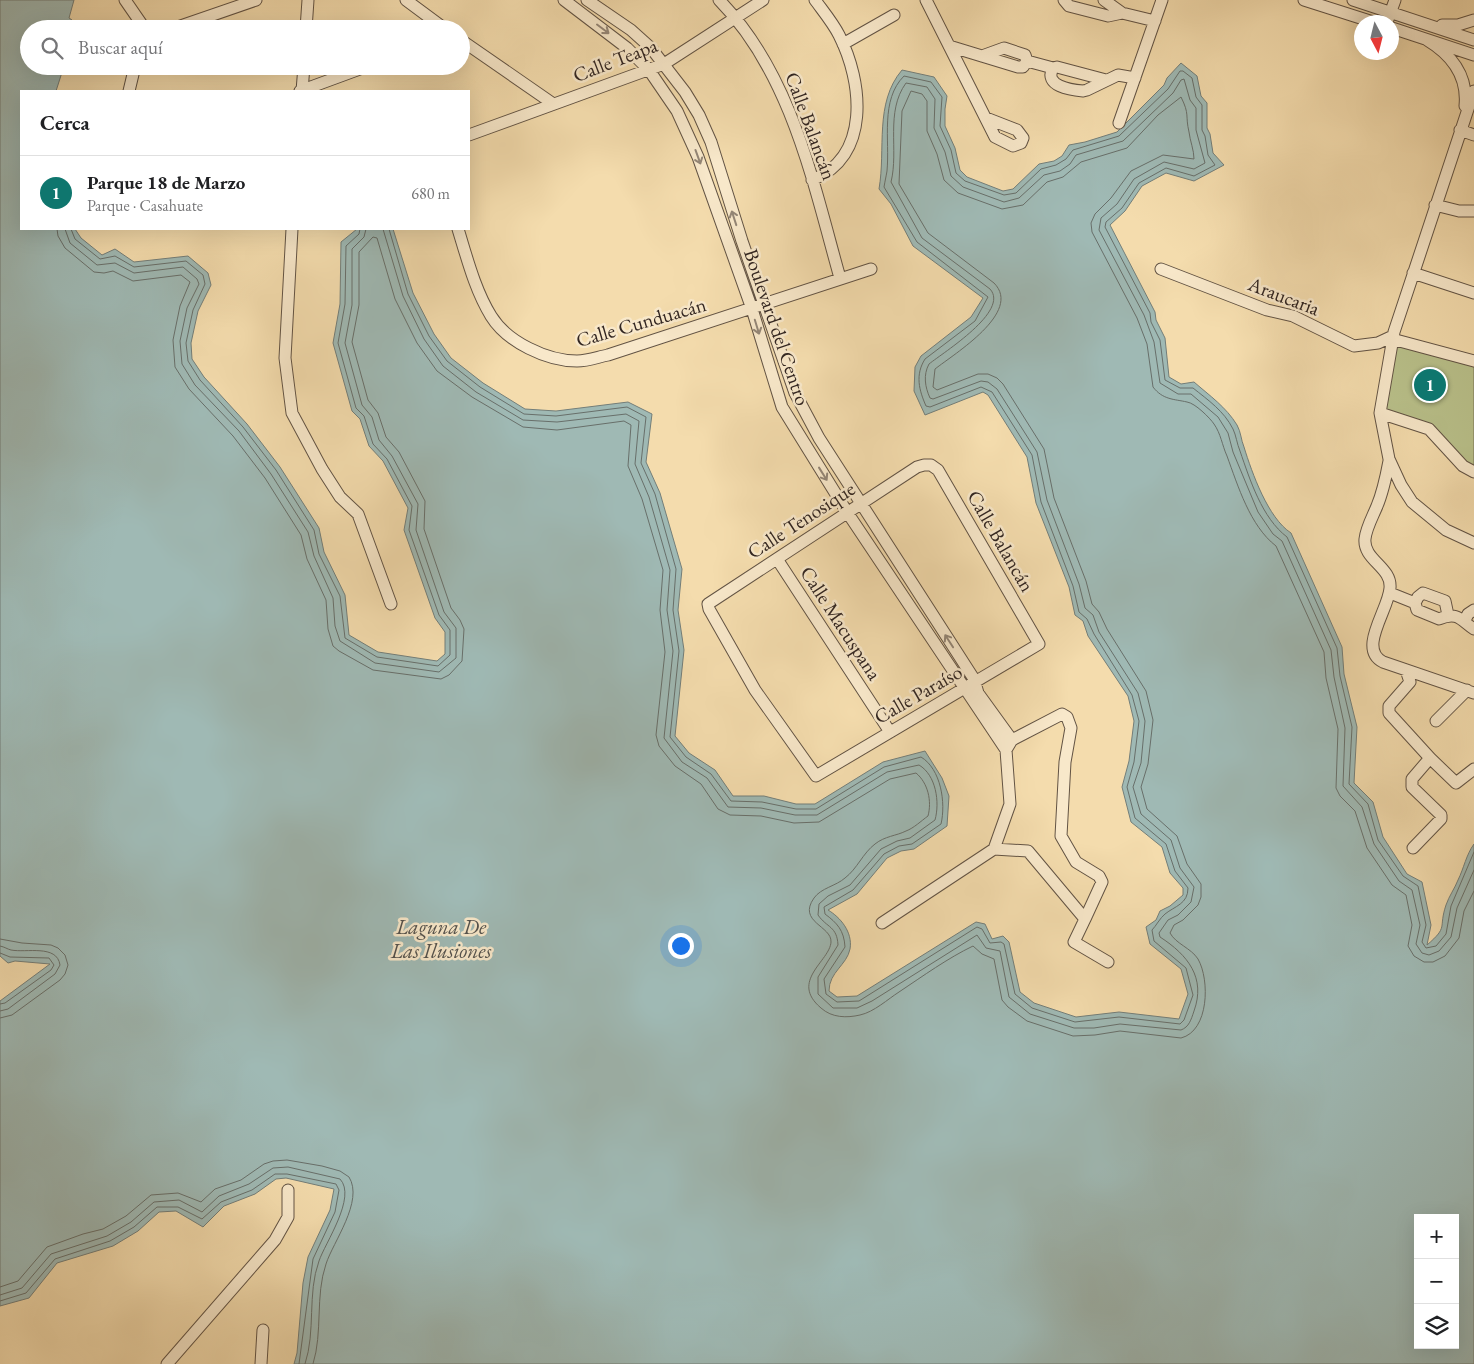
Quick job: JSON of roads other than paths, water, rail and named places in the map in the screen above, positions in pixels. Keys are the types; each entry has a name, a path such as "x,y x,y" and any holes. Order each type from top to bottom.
{"street":[{"path":"125,0 139,20"},
{"path":"198,20 256,0"},
{"path":"307,20 308,0"},
{"path":"406,0 433,20"},
{"name":"Boulevard del Centro","path":"564,0 613,36 648,70 677,111 691,140 752,310 782,407 847,512 965,689 977,701 1009,745"},
{"name":"Boulevard del Centro","path":"587,0 641,39 664,64 693,104 711,142 764,304 798,400 861,503 976,683 977,701"},
{"name":"Calle Balancán","path":"719,0 736,18 759,49 773,76 790,116 812,180 840,278"},
{"name":"Calle Teapa","path":"470,134 664,64 764,0"},
{"path":"812,180 825,174 838,163 850,145 856,127 855,85 843,44 836,29 815,0"},
{"path":"926,0 986,118"},
{"path":"1064,0 1069,6 1108,16 1122,13"},
{"path":"1104,0 1122,13 1154,21"},
{"path":"1119,123 1162,0"},
{"path":"1304,0 1354,16"},
{"path":"1341,12 1344,0"},
{"path":"1353,0 1385,15"},
{"path":"1390,15 1395,0"},
{"path":"843,44 894,15"},
{"path":"1399,18 1445,26 1465,24 1474,20"},
{"path":"1416,20 1474,40"},
{"path":"1399,30 1474,55"},
{"path":"1427,40 1448,55 1461,76 1466,99 1460,128"},
{"path":"470,46 552,103"},
{"path":"950,46 1018,67 1023,66 1027,61 1106,80"},
{"path":"1053,68 1050,76 1054,83 1079,90 1087,90 1118,75 1135,78"},
{"path":"129,90 133,75"},
{"path":"301,90 303,75"},
{"path":"304,90 344,75"},
{"path":"1474,91 1460,128 1393,337 1380,413 1389,460 1400,486 1416,507 1446,530 1474,543"},
{"path":"1460,128 1474,135"},
{"path":"1435,205 1459,211 1474,211"},
{"path":"292,230 285,358 288,395 292,413 322,469 340,497 358,514 391,604"},
{"name":"Calle Cunduacán","path":"458,230 478,289 494,320 520,342 558,358 579,361 594,359 752,310 764,304 871,269"},
{"name":"Araucaria","path":"1161,269 1267,310 1293,316 1354,346 1378,343 1393,337"},
{"path":"1413,273 1474,292"},
{"path":"1393,337 1474,362"},
{"path":"1380,413 1429,429 1463,466 1474,472"},
{"path":"1389,460 1381,497 1368,529 1365,543 1367,550 1388,575 1391,582 1390,593 1373,640 1374,653 1379,660 1470,692 1436,722"},
{"name":"Calle Balancán","path":"924,465 931,465 938,470 1038,644"},
{"name":"Calle Tenosique","path":"816,776 754,690 708,604 712,599 777,559 847,512 917,467 924,465"},
{"name":"Calle Macuspana","path":"777,559 890,732"},
{"path":"1390,593 1415,603"},
{"path":"1448,615 1446,601 1423,593 1415,603 1417,610 1439,619 1448,615 1463,619 1474,629"},
{"path":"1463,619 1474,610"},
{"name":"Calle Paraíso","path":"816,776 976,683 1038,644"},
{"path":"1406,670 1410,682 1389,706 1389,713 1456,783 1474,768"},
{"path":"994,849 1010,804 1009,745 1060,714 1064,715 1070,723 1065,762 1061,836 1076,862 1099,876 1102,882 1074,942 1108,962"},
{"path":"1413,848 1441,819 1439,813 1411,784 1412,779 1430,758"},
{"path":"882,923 994,849 1028,851 1084,919"},
{"path":"166,1364 275,1240 288,1217 288,1190"},
{"path":"261,1364 263,1330"}],"water":[{"name":"Laguna De Las Ilusiones","path":"0,0 74,0 69,18 72,20 20,20 20,75 61,75 56,90 20,90 20,230 76,230 81,238 102,255 115,249 134,262 188,256 208,273 211,285 198,311 191,343 192,359 204,377 247,424 280,467 319,528 324,552 345,595 349,635 378,652 437,661 445,654 445,632 435,618 404,530 408,508 383,461 369,446 360,419 352,411 333,343 340,304 341,242 356,230 393,230 413,293 434,334 451,358 483,383 525,409 556,411 628,402 652,414 646,462 660,493 682,569 678,610 684,650 675,736 689,753 715,770 733,796 764,796 796,804 815,804 883,762 925,751 942,778 949,796 947,826 914,849 901,851 887,858 857,894 828,910 845,926 850,937 848,955 832,979 829,991 837,997 857,996 976,922 985,924 992,939 1003,936 1009,942 1020,992 1034,1003 1076,1017 1119,1012 1179,1019 1188,994 1181,969 1150,944 1146,927 1156,920 1160,911 1170,906 1183,895 1183,888 1170,873 1162,847 1131,822 1122,787 1129,761 1134,721 1128,696 1088,636 1083,621 1075,615 1069,587 1036,503 1027,457 988,395 983,392 925,415 914,391 915,367 921,356 971,317 983,298 913,246 891,204 879,189 884,112 893,83 902,70 934,77 947,96 945,126 955,148 960,170 967,177 1003,191 1013,189 1039,164 1054,161 1062,156 1069,145 1117,132 1164,85 1167,78 1181,63 1197,76 1201,96 1207,103 1207,128 1210,134 1213,153 1224,165 1194,181 1166,173 1142,186 1125,211 1110,225 1155,312 1156,320 1165,338 1169,377 1181,384 1194,382 1223,407 1237,425 1251,469 1262,494 1275,517 1291,533 1342,647 1344,674 1357,727 1354,783 1373,802 1383,837 1407,874 1422,882 1431,925 1427,945 1441,930 1447,902 1474,844 1474,1364 294,1364 297,1353 303,1283 308,1257 330,1210 334,1189 286,1178 276,1179 255,1194 224,1206 203,1227 176,1211 159,1212 138,1231 113,1246 57,1263 29,1298 0,1306 0,1001 50,964 15,961 8,963 0,956"}],"place":[{"name":"Parque 18 de Marzo","path":"1430,385"}]}
